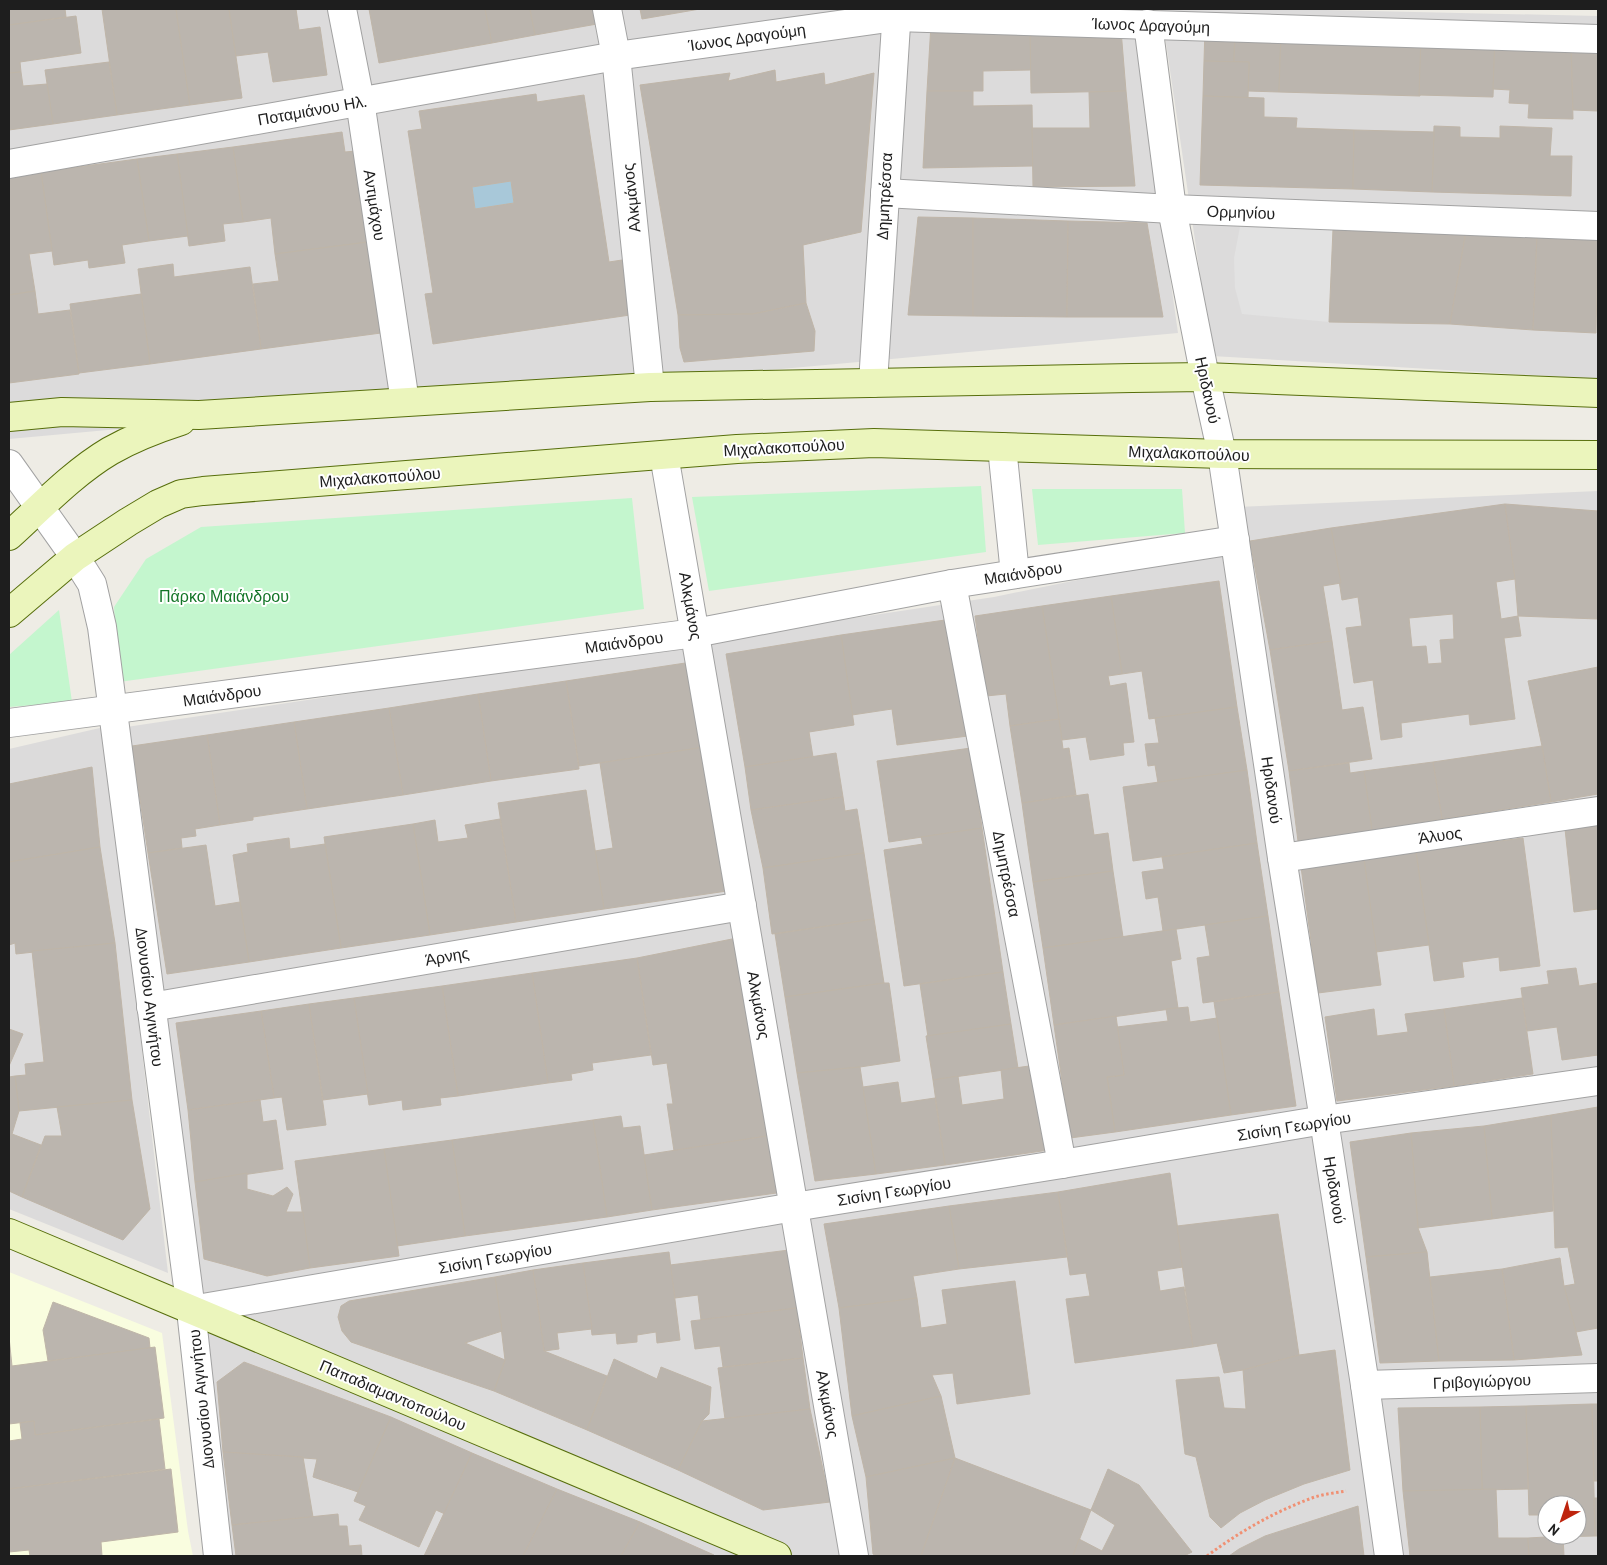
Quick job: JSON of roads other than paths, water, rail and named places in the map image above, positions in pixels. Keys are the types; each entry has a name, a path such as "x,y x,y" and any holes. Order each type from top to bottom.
{"main road":[{"path":"9,417 62,412 199,415 650,387 1205,377 1598,393"},
{"path":"9,536 59,489 108,452 140,435 199,415"},
{"name":"Μιχαλακοπούλου","path":"9,613 75,557 128,522 158,504 181,494 196,492 736,448 874,443 1222,454 1598,455"},
{"name":"Παπαδιαμαντοπούλου","path":"9,1234 777,1556"}],"street":[{"name":"Αντιμάχου","path":"342,9 360,101 405,402"},
{"name":"Αλκμάνος","path":"608,9 616,56 650,387"},
{"name":"Ίωνος Δραγούμη","path":"616,56 896,13 1148,24 1598,39"},
{"name":"Δημητρέσσα","path":"873,383 896,13"},
{"name":"Ηριδανού","path":"1148,24 1172,209 1222,454 1282,858 1365,1385 1389,1556"},
{"name":"Ποταμιάνου Ηλ.","path":"9,164 616,56"},
{"name":"Ορμηνίου","path":"884,193 1172,209 1598,226"},
{"path":"1002,447 1015,574"},
{"name":"Αλκμάνος","path":"664,454 854,1556"},
{"name":"Διονυσίου Αιγινήτου","path":"9,464 92,584 102,627 191,1310 218,1556"},
{"name":"Μαιάνδρου","path":"9,723 696,633 952,584 1235,540"},
{"name":"Δημητρέσσα","path":"952,584 1062,1164"},
{"name":"Άλυος","path":"1282,858 1598,812"},
{"name":"Άρνης","path":"151,1006 742,906"},
{"name":"Σισίνη Γεωργίου","path":"191,1310 794,1207 1324,1120 1598,1081"},
{"name":"Γριβογιώργου","path":"1365,1385 1598,1378"}],"water":[{"path":"511,181 514,203 475,209 472,187"}],"park label":[{"name":"Πάρκο Μαιάνδρου","path":"224,596"}]}
